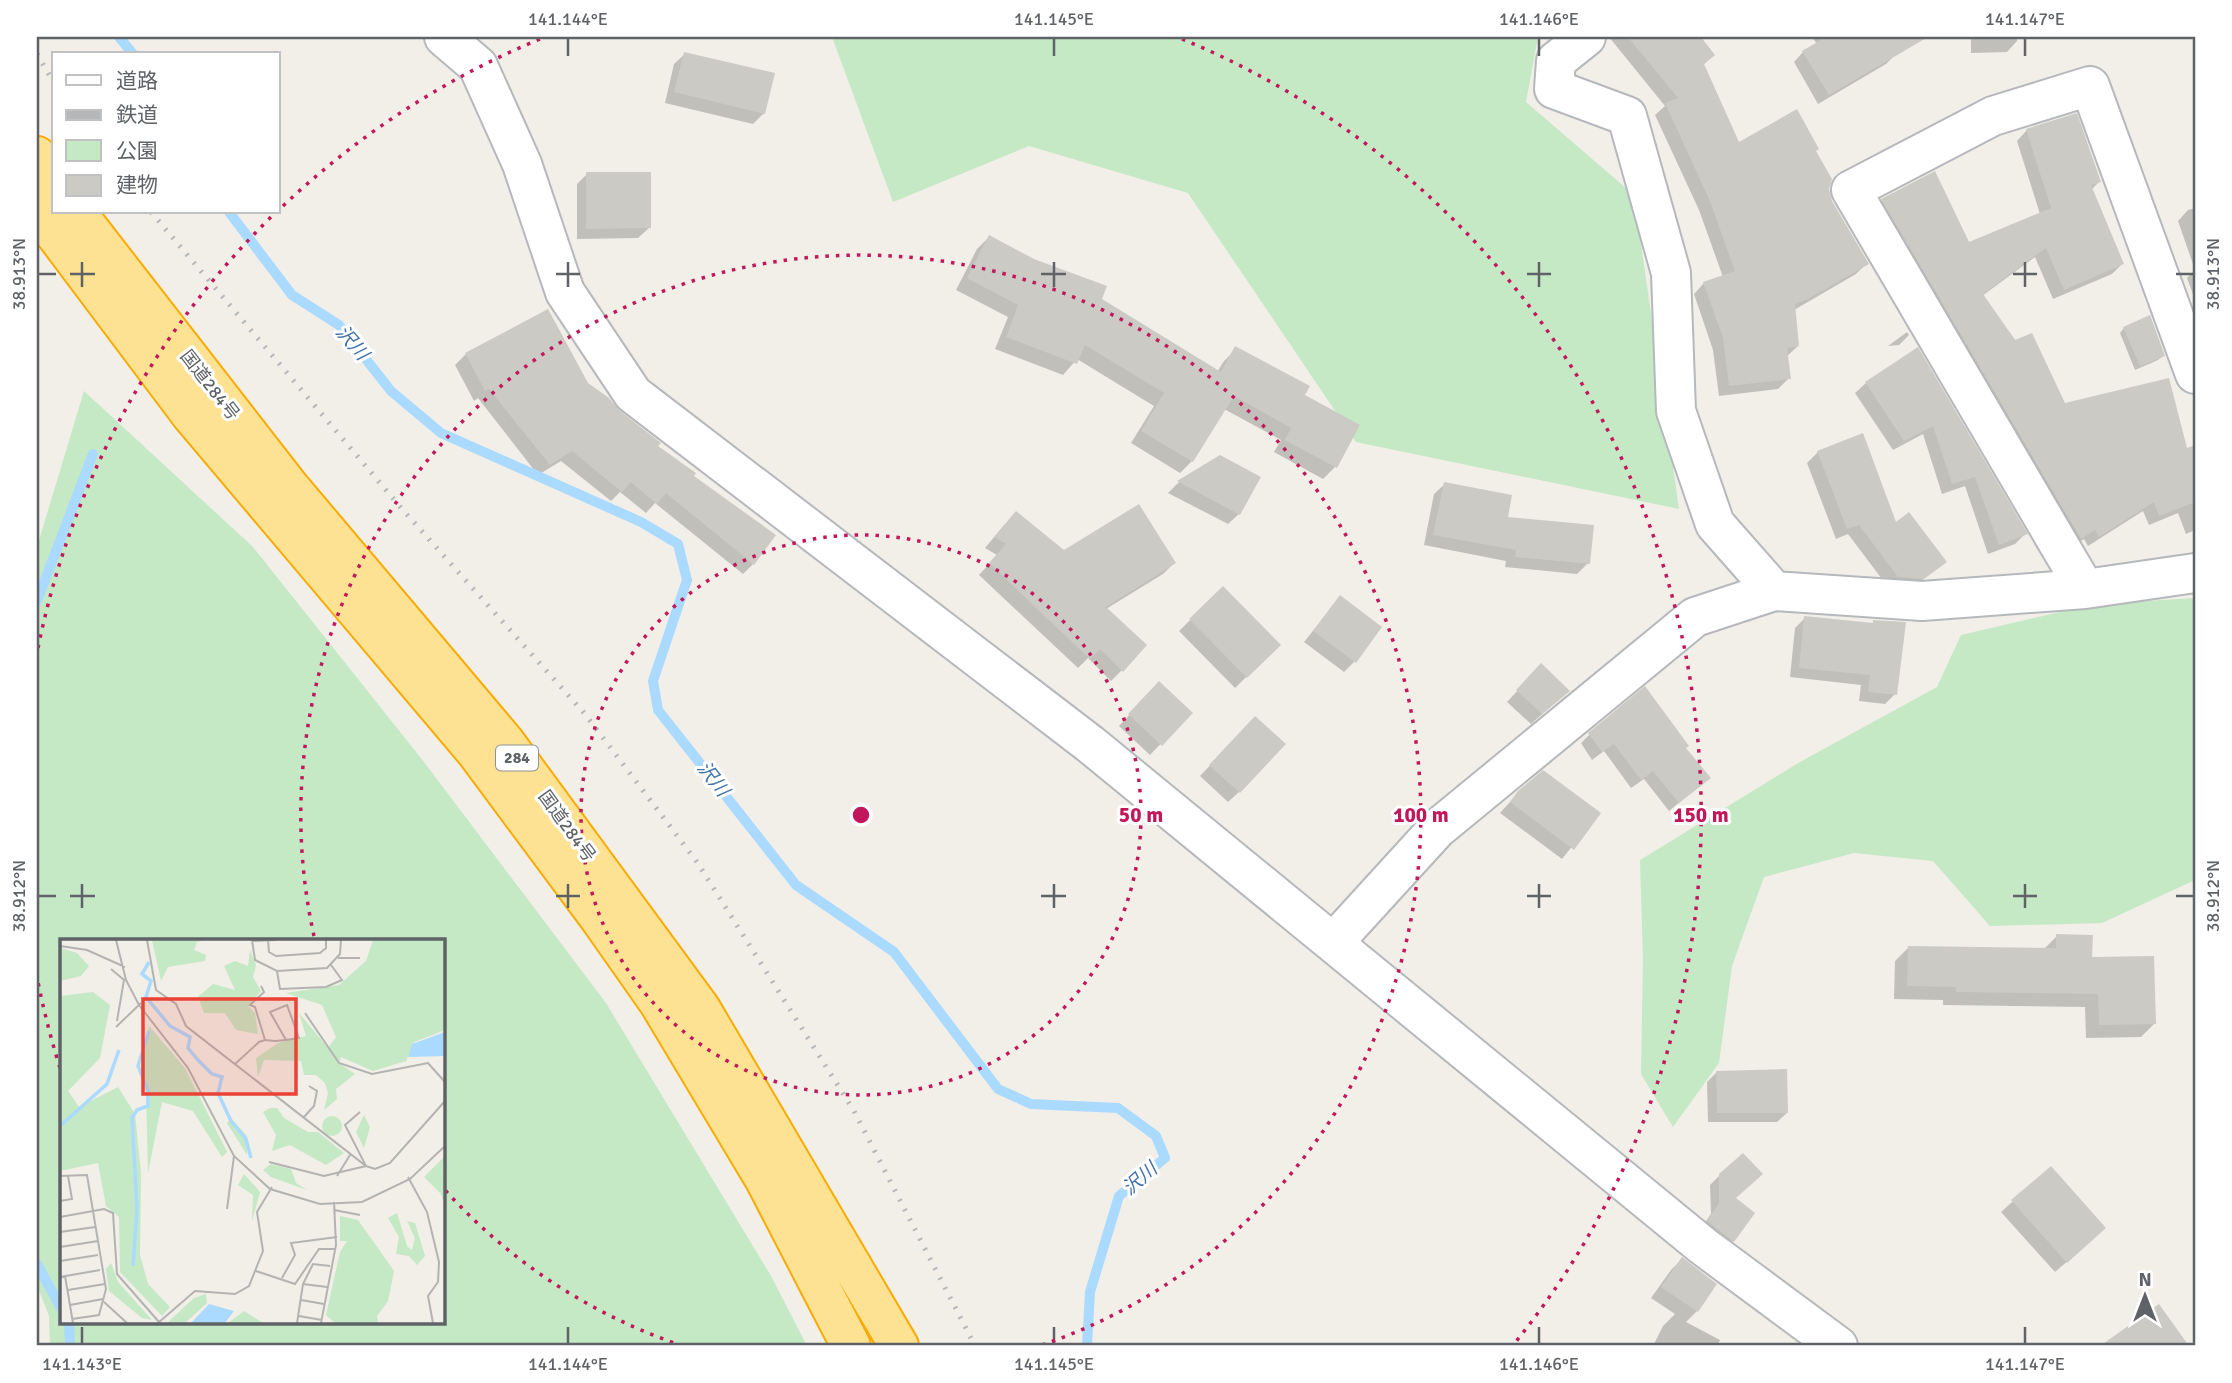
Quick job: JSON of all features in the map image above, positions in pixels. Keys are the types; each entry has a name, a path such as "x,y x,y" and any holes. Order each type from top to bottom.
{"highway":[{"path":"37,156 52,178"},
{"name":"国道284号","path":"37,210 191,415 476,752 600,919 659,1003 765,1180 850,1346"},
{"name":"国道284号","path":"78,214 288,485 505,742 702,1009 899,1346"}],"street":[{"path":"444,37 478,65 522,164 565,292 633,394 1090,744 1703,1247 1838,1346"},
{"path":"1586,37 1556,61 1554,89 1627,117 1671,273 1676,411 1715,524 1774,591"},
{"path":"2085,589 1852,190 1993,117 2090,86 2195,374"},
{"path":"1333,943 1437,829 1695,617 1774,591 1922,601 2085,589 2195,573"}],"green space":[{"path":"832,37 1538,37 1526,102 1634,195 1679,509 1356,442 1188,193 1029,146 893,202"},
{"path":"84,391 253,547 424,762 606,1003 771,1276 807,1346 50,1346 49,1316 37,1285 37,547"},
{"path":"2195,598 2195,880 2102,923 1990,926 1933,861 1854,853 1764,877 1732,966 1719,1063 1673,1127 1641,1074 1643,959 1640,860 1800,762 1937,687 1961,635 2094,604"}],"building":[{"path":"1628,37 1701,37 1715,55 1704,64 1739,142 1797,109 1819,149 1816,151 1832,179 1829,189 1832,201 1869,264 1795,304 1799,346 1787,348 1791,379 1729,386 1723,338 1703,282 1735,271 1709,199 1665,103 1678,98"},
{"path":"1826,37 1928,37 1829,95 1802,51"},
{"path":"684,52 775,73 765,114 674,92"},
{"path":"2077,113 2101,182 2091,185 2124,264 2064,290 2046,248 1983,294 2015,340 2032,333 2065,403 2169,378 2187,448 2195,445 2195,502 2159,516 2154,502 2099,537 2095,530 2081,539 1881,199 1935,171 1969,242 2051,208 2026,129"},
{"path":"586,172 651,172 651,228 586,229"},
{"path":"989,235 1034,259 1107,286 1102,299 1221,372 1235,346 1310,386 1305,395 1360,425 1337,468 1285,440 1291,428 1234,396 1193,462 1141,431 1164,393 1085,345 1077,364 1006,337 1018,305 967,278"},
{"path":"548,309 588,383 661,443 658,446 696,473 694,476 776,535 754,565 666,493 657,504 631,482 622,492 572,451 550,465 489,389 485,391 465,353"},
{"path":"2150,315 2165,356 2140,366 2123,327"},
{"path":"1918,347 2028,534 1999,545 1975,477 1952,484 1933,426 1904,441 1865,382"},
{"path":"1863,433 1896,522 1909,512 1947,562 1924,579 1898,577 1859,525 1847,529 1817,451"},
{"path":"1220,455 1261,477 1240,515 1177,481"},
{"path":"1444,482 1512,495 1508,517 1594,525 1590,564 1515,557 1516,550 1433,535"},
{"path":"1139,504 1176,563 1106,607 1147,645 1123,672 1100,649 1090,659 989,563 1006,544 994,537 1016,511 1064,550"},
{"path":"1223,586 1281,645 1247,678 1189,619"},
{"path":"1340,595 1382,627 1356,663 1313,631"},
{"path":"1804,616 1873,623 1873,620 1906,622 1897,695 1868,692 1870,675 1799,668"},
{"path":"1541,663 1570,691 1542,714 1516,690"},
{"path":"1159,681 1193,713 1162,746 1128,714"},
{"path":"1645,686 1689,746 1686,748 1711,778 1679,803 1653,771 1641,780 1614,744 1602,752 1588,733"},
{"path":"1255,716 1286,744 1240,793 1209,765"},
{"path":"1543,770 1601,813 1574,850 1510,802 1518,791"},
{"path":"2056,934 2093,935 2092,957 2154,956 2156,1024 2099,1025 2098,994 1956,992 1956,987 1907,986 1908,946 2056,948"},
{"path":"1787,1069 1788,1113 1717,1113 1716,1071"},
{"path":"1743,1153 1763,1174 1736,1198 1755,1213 1734,1242 1707,1221 1719,1203 1719,1174"},
{"path":"2051,1166 2106,1228 2067,1263 2011,1200"},
{"path":"1682,1257 1717,1284 1698,1312 1661,1287"},
{"path":"2159,1304 2189,1346 2100,1346"}],"waterway":[{"name":"沢川","path":"119,37 131,52"},
{"name":"沢川","path":"231,214 292,295 339,325 391,391 441,433 641,522 678,544 687,580 653,681 658,710 796,885 894,952 998,1089 1031,1104 1118,1108 1156,1136 1165,1158 1119,1196 1090,1292 1087,1346"},
{"path":"37,601 93,454"},
{"path":"37,1264 60,1306"},
{"path":"69,1324 70,1346"}],"railway":[{"path":"37,54 52,80"},
{"path":"153,214 402,509 585,714 697,862 854,1111 975,1346"}]}
